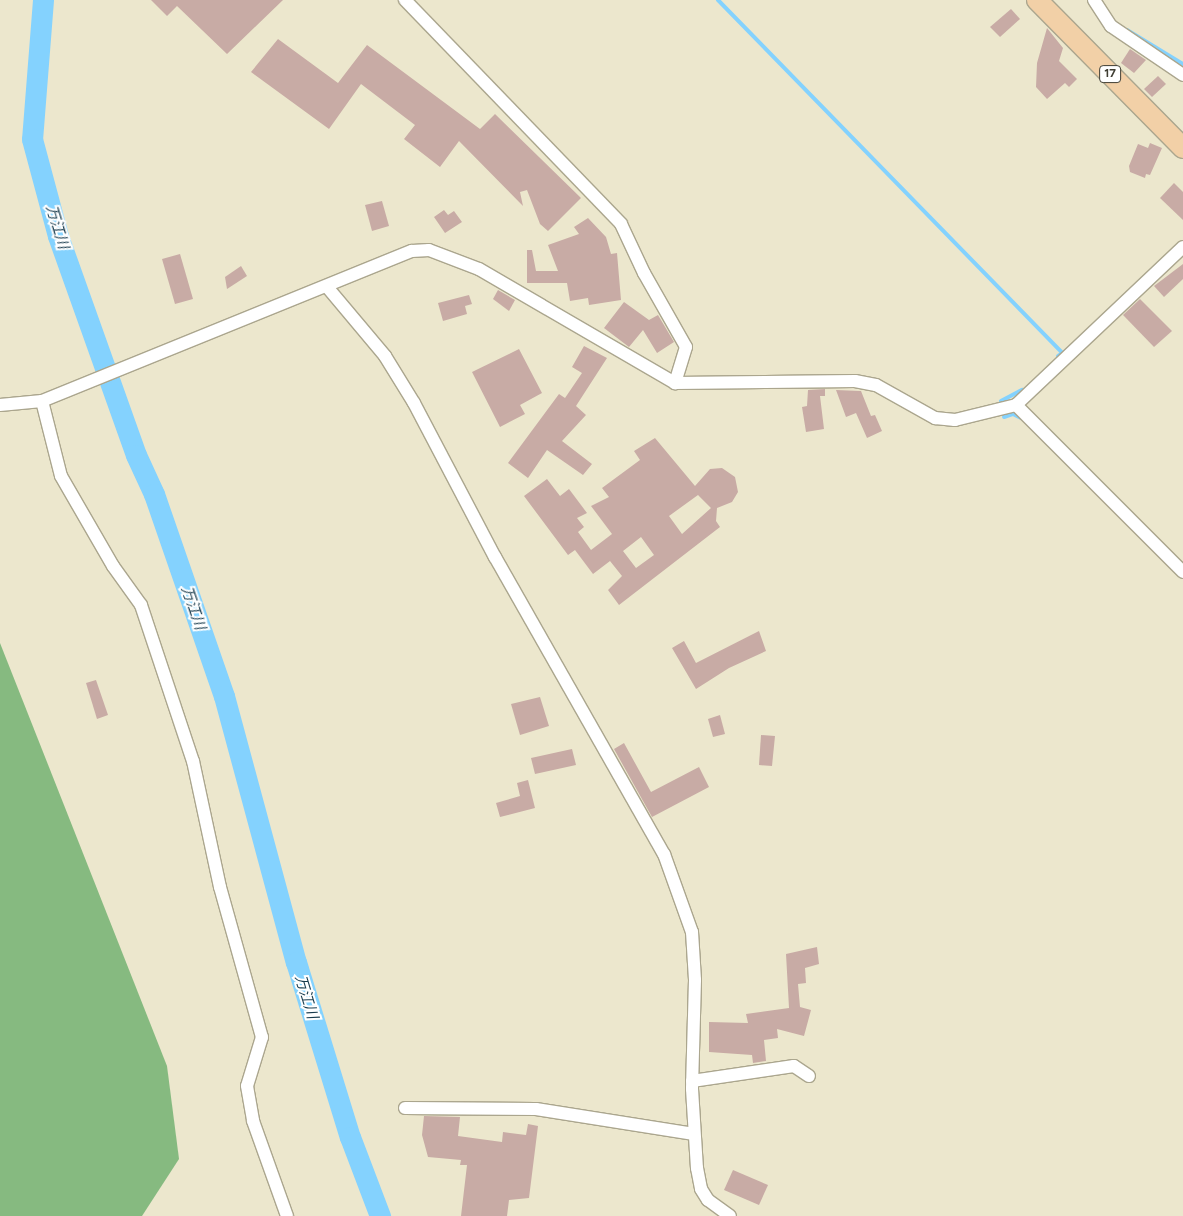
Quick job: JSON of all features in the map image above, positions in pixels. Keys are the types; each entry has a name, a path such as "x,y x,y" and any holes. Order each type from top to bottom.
{"main road":[{"name":"17","path":"1037,0 1183,148"}],"street":[{"path":"406,0 621,224 644,273 686,347 675,383"},
{"path":"1094,0 1111,26 1183,75"},
{"path":"0,405 42,401 58,393 168,353 412,252 429,250 479,269 675,383 855,381 876,384 935,418 955,420 1016,405 1183,247"},
{"path":"328,288 385,356 414,404 495,557 664,854 692,932 695,980 692,1081 694,1134 701,1189 708,1200 730,1216"},
{"path":"42,401 61,476 112,566 141,606 193,761 220,887 262,1037 247,1086 253,1120 287,1216"},
{"path":"1016,405 1183,572"},
{"path":"692,1081 794,1066 809,1076"},
{"path":"405,1108 536,1109 694,1134"}],"green space":[{"path":"0,643 167,1066 179,1159 142,1216 0,1216"}],"building":[{"path":"151,0 283,0 227,54 177,6 167,16"},
{"path":"1011,9 1020,19 1000,37 990,27"},
{"path":"1047,28 1063,48 1059,61 1077,79 1069,87 1065,83 1047,99 1036,87 1037,63"},
{"path":"278,39 338,83 367,45 480,129 495,114 581,198 548,231 540,224 527,190 520,192 523,206 459,141 440,167 404,139 415,125 361,84 329,129 251,72"},
{"path":"1130,49 1146,60 1134,73 1121,63"},
{"path":"1158,76 1166,84 1152,97 1144,89"},
{"path":"1150,143 1162,148 1150,175 1146,174 1145,178 1130,172 1129,166 1138,144 1148,148"},
{"path":"1174,183 1183,192 1183,220 1160,198"},
{"path":"382,201 389,226 372,231 365,205"},
{"path":"444,210 448,215 454,211 462,222 445,233 434,217"},
{"path":"588,218 606,237 611,254 617,253 621,300 589,305 588,298 570,301 567,283 527,283 527,250 532,250 536,271 558,271 548,245 579,234 574,227"},
{"path":"180,254 193,299 175,304 162,259"},
{"path":"1183,264 1183,279 1164,297 1154,286"},
{"path":"241,266 247,276 227,289 225,277"},
{"path":"498,290 515,300 509,311 493,299"},
{"path":"469,295 472,304 465,306 467,314 443,321 438,303"},
{"path":"1140,299 1172,331 1154,347 1123,315"},
{"path":"624,302 649,320 658,315 674,342 657,353 643,330 629,347 604,328"},
{"path":"584,346 607,358 576,406 586,415 562,441 592,464 583,475 547,450 528,478 508,463 559,394 565,398 582,373 572,367"},
{"path":"519,349 542,393 520,405 525,414 500,427 472,372"},
{"path":"825,389 825,396 820,396 824,429 806,432 802,407 807,406 808,390"},
{"path":"836,390 861,391 871,416 875,415 882,431 867,438 856,413 846,417"},
{"path":"655,438 695,486 710,469 722,468 735,477 738,492 732,502 717,508 716,521 720,527 619,605 608,590 622,576 610,561 593,574 575,550 568,555 524,496 547,479 560,496 569,489 587,513 577,518 584,527 578,532 591,550 612,534 591,506 609,497 602,488 640,460 634,451","holes":["698,495 711,508 682,534 669,516","641,537 654,555 636,568 623,551"]},
{"path":"759,631 766,651 729,668 696,689 672,648 684,641 696,663"},
{"path":"96,680 108,715 97,719 86,683"},
{"path":"540,697 549,726 520,735 511,704"},
{"path":"720,715 725,734 713,737 708,719"},
{"path":"761,735 775,736 772,766 759,765"},
{"path":"624,743 651,792 699,767 709,787 652,817 614,749"},
{"path":"572,749 576,765 535,774 531,758"},
{"path":"528,780 535,808 500,817 496,803 520,796 517,783"},
{"path":"817,947 819,964 805,968 806,983 798,984 800,1007 811,1010 804,1036 777,1029 778,1038 764,1040 766,1061 753,1063 752,1055 709,1052 709,1022 748,1023 746,1014 789,1008 786,954"},
{"path":"424,1116 460,1117 458,1136 502,1142 503,1132 526,1135 528,1124 538,1126 529,1198 509,1200 507,1216 461,1216 467,1165 460,1165 461,1160 428,1157 422,1135"},
{"path":"733,1170 768,1185 759,1205 724,1190"}],"waterway":[{"name":"万江川","path":"43,0 32,139 58,236 136,455 154,494 224,696 296,962 350,1137 380,1216"},
{"path":"718,0 1062,353 1058,356"},
{"path":"1127,30 1183,64"},
{"path":"1001,401 1022,390"},
{"path":"1004,417 1013,414 1021,418"}]}
